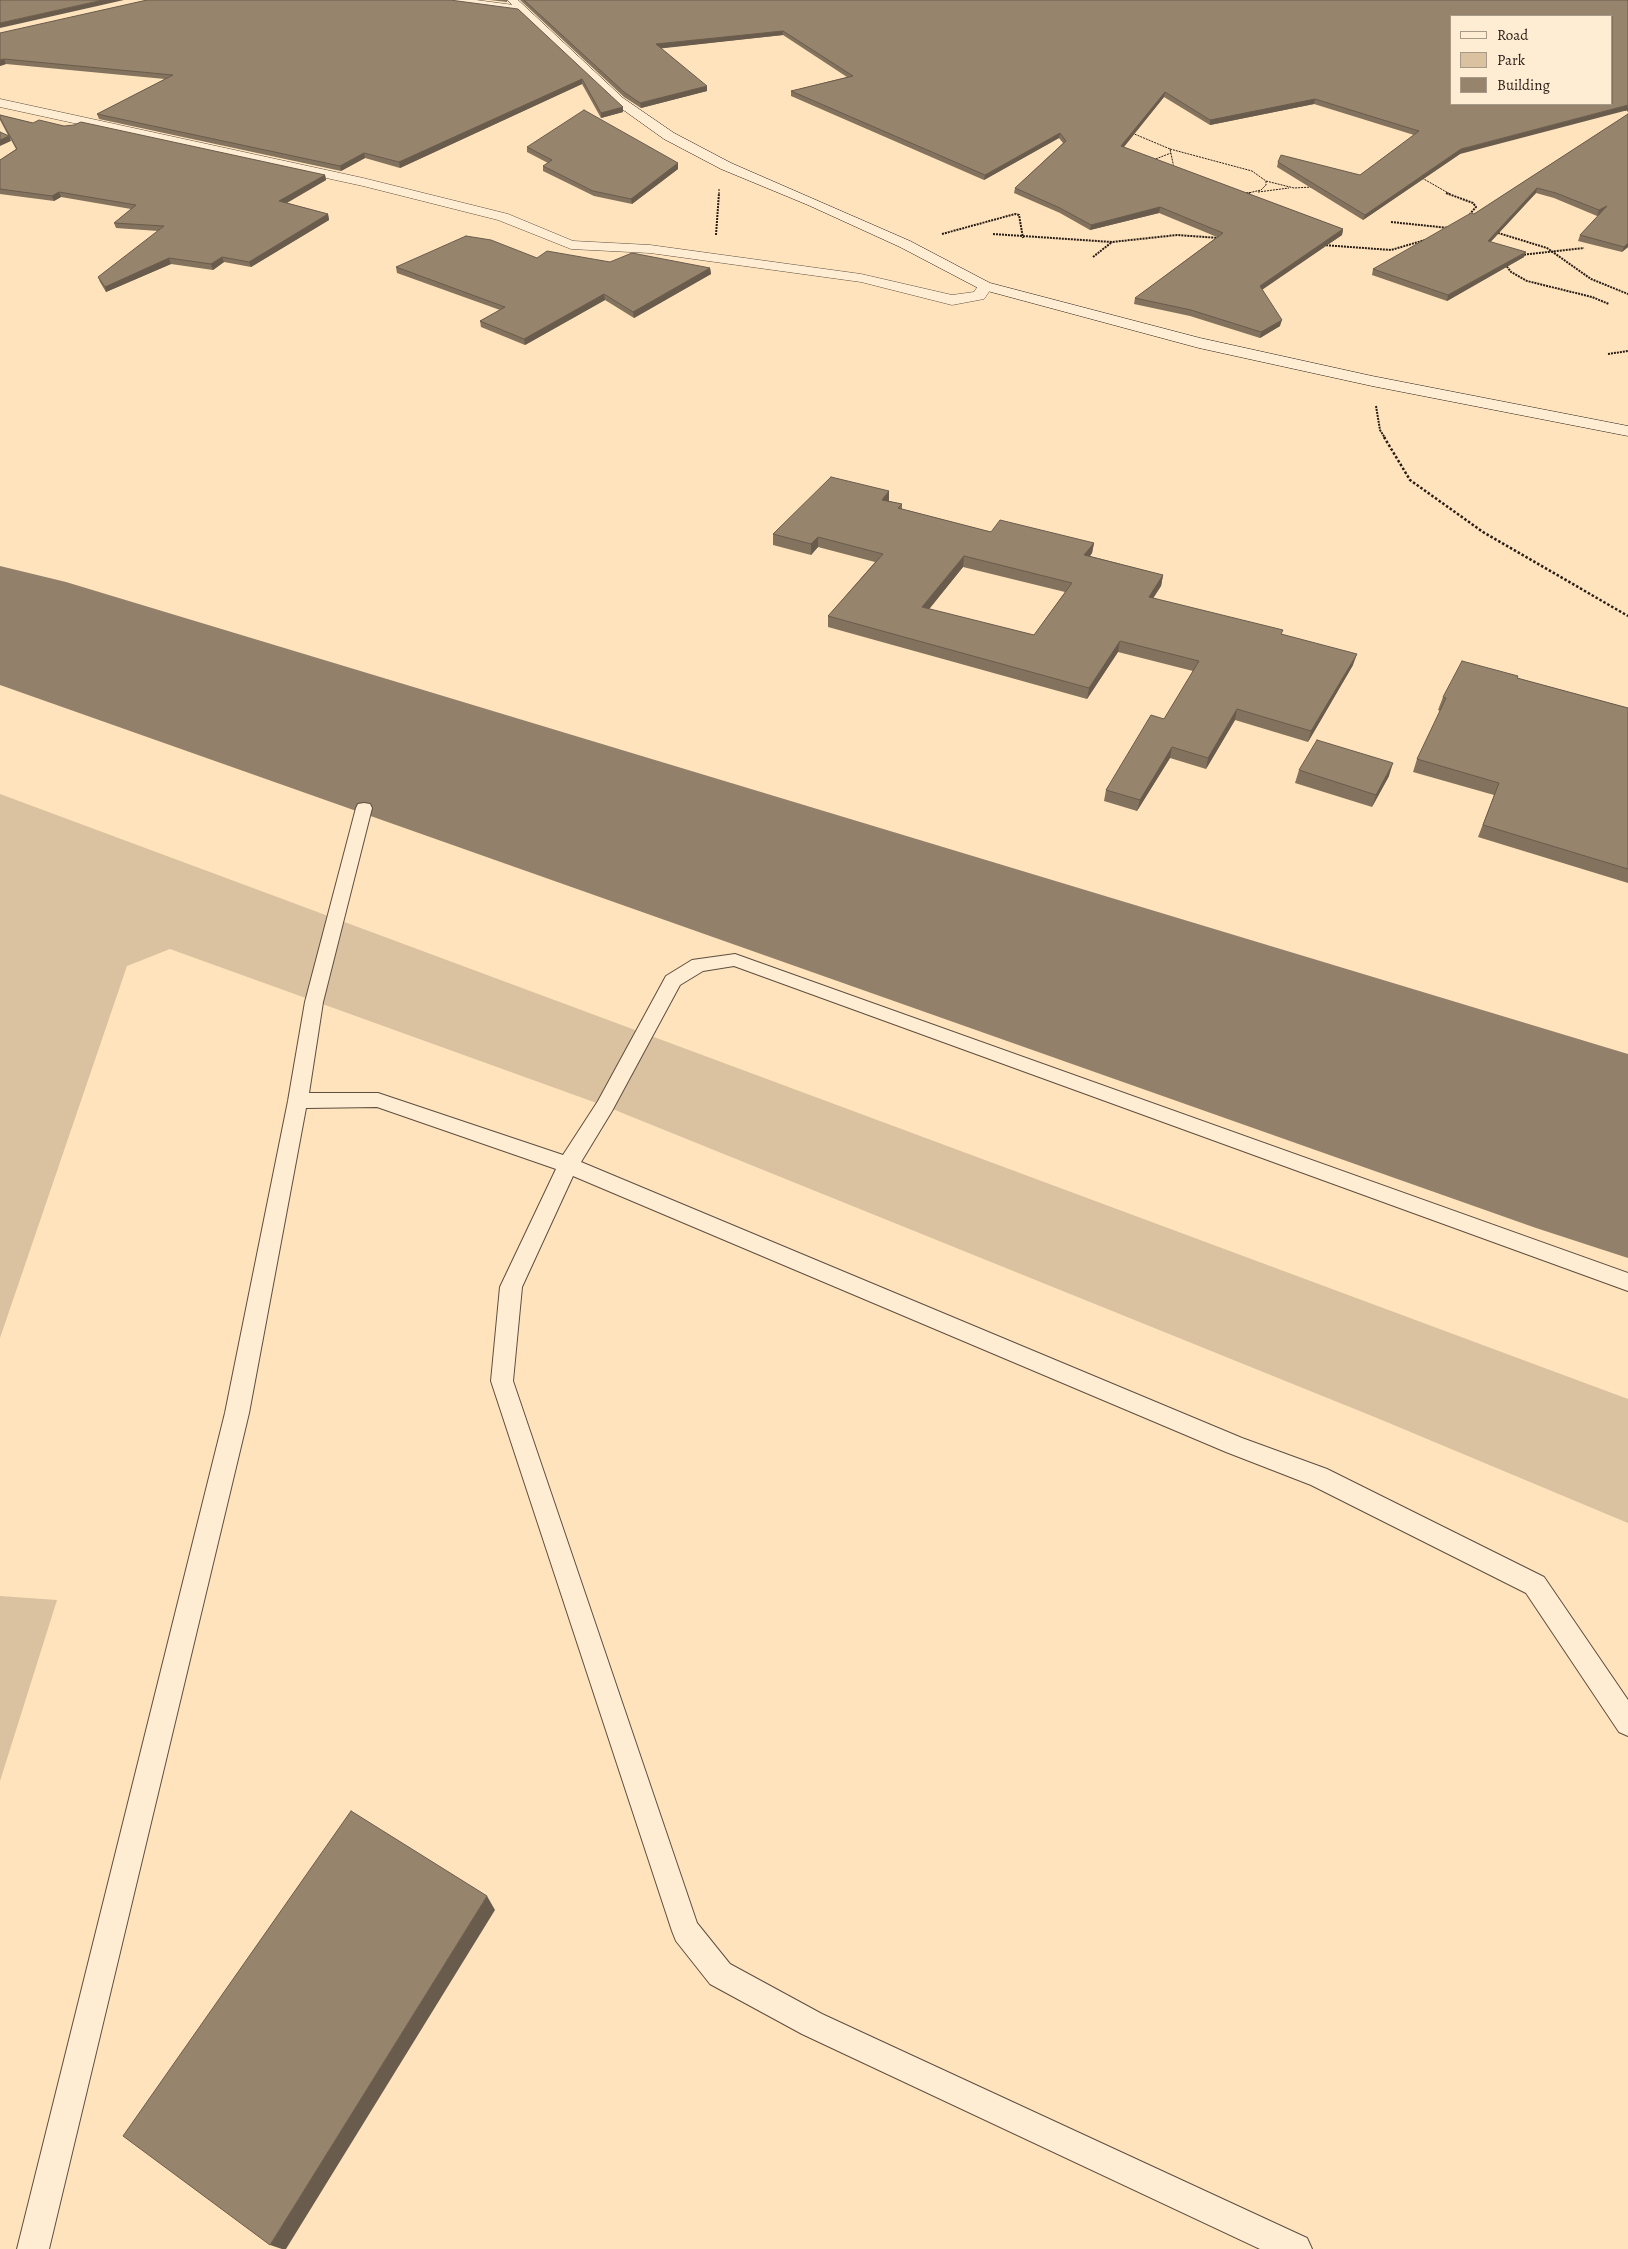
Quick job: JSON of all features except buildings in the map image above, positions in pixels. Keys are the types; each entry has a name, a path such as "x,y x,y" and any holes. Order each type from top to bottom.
{"main road":[{"path":"450,0 516,5 624,104 675,139 726,166 813,202 905,244 985,286 1016,296 1199,343 1372,381 1628,432"},
{"path":"0,103 373,185 503,216 571,245 639,248 861,278 952,300 980,296 985,286"}],"lane":[{"path":"33,2249 237,1413 298,1101 314,1002 364,808"},
{"path":"1296,2249 812,2024 720,1974 686,1931 502,1382 511,1287 568,1165 605,1106 673,982 698,965 735,960 1628,1282"},
{"path":"298,1101 378,1100 568,1165 1234,1446 1318,1476 1535,1585 1628,1723"}],"path":[{"path":"1619,109 1628,111"},
{"path":"1128,131 1170,149 1252,171 1266,180 1294,188"},
{"path":"1170,149 1172,166 1177,171"},
{"path":"1148,162 1171,153"},
{"path":"714,258 719,190 726,166"},
{"path":"1422,178 1445,192 1473,203 1476,208 1466,216"},
{"path":"1253,193 1261,190 1266,185 1266,180"},
{"path":"1236,194 1318,186"},
{"path":"905,244 1015,214 1019,215 1023,238"},
{"path":"1390,222 1454,230"},
{"path":"1443,231 1453,223"},
{"path":"1492,231 1534,243 1555,252 1591,279 1628,294"},
{"path":"993,234 1023,238 1112,242 1177,235 1218,238"},
{"path":"1322,245 1391,250 1429,239"},
{"path":"1093,257 1112,242"},
{"path":"1514,256 1584,248"},
{"path":"1505,260 1505,266 1510,272 1527,281 1592,297 1609,304"},
{"path":"1608,354 1628,351"},
{"path":"1372,381 1380,430 1410,480 1483,532 1628,616"}],"green space":[{"path":"0,794 1628,1399 1628,1523 1377,1418 605,1106 170,949 127,966 0,1338"},
{"path":"0,1596 57,1600 0,1781"}],"runway":[{"path":"0,622 1628,1156"}]}
